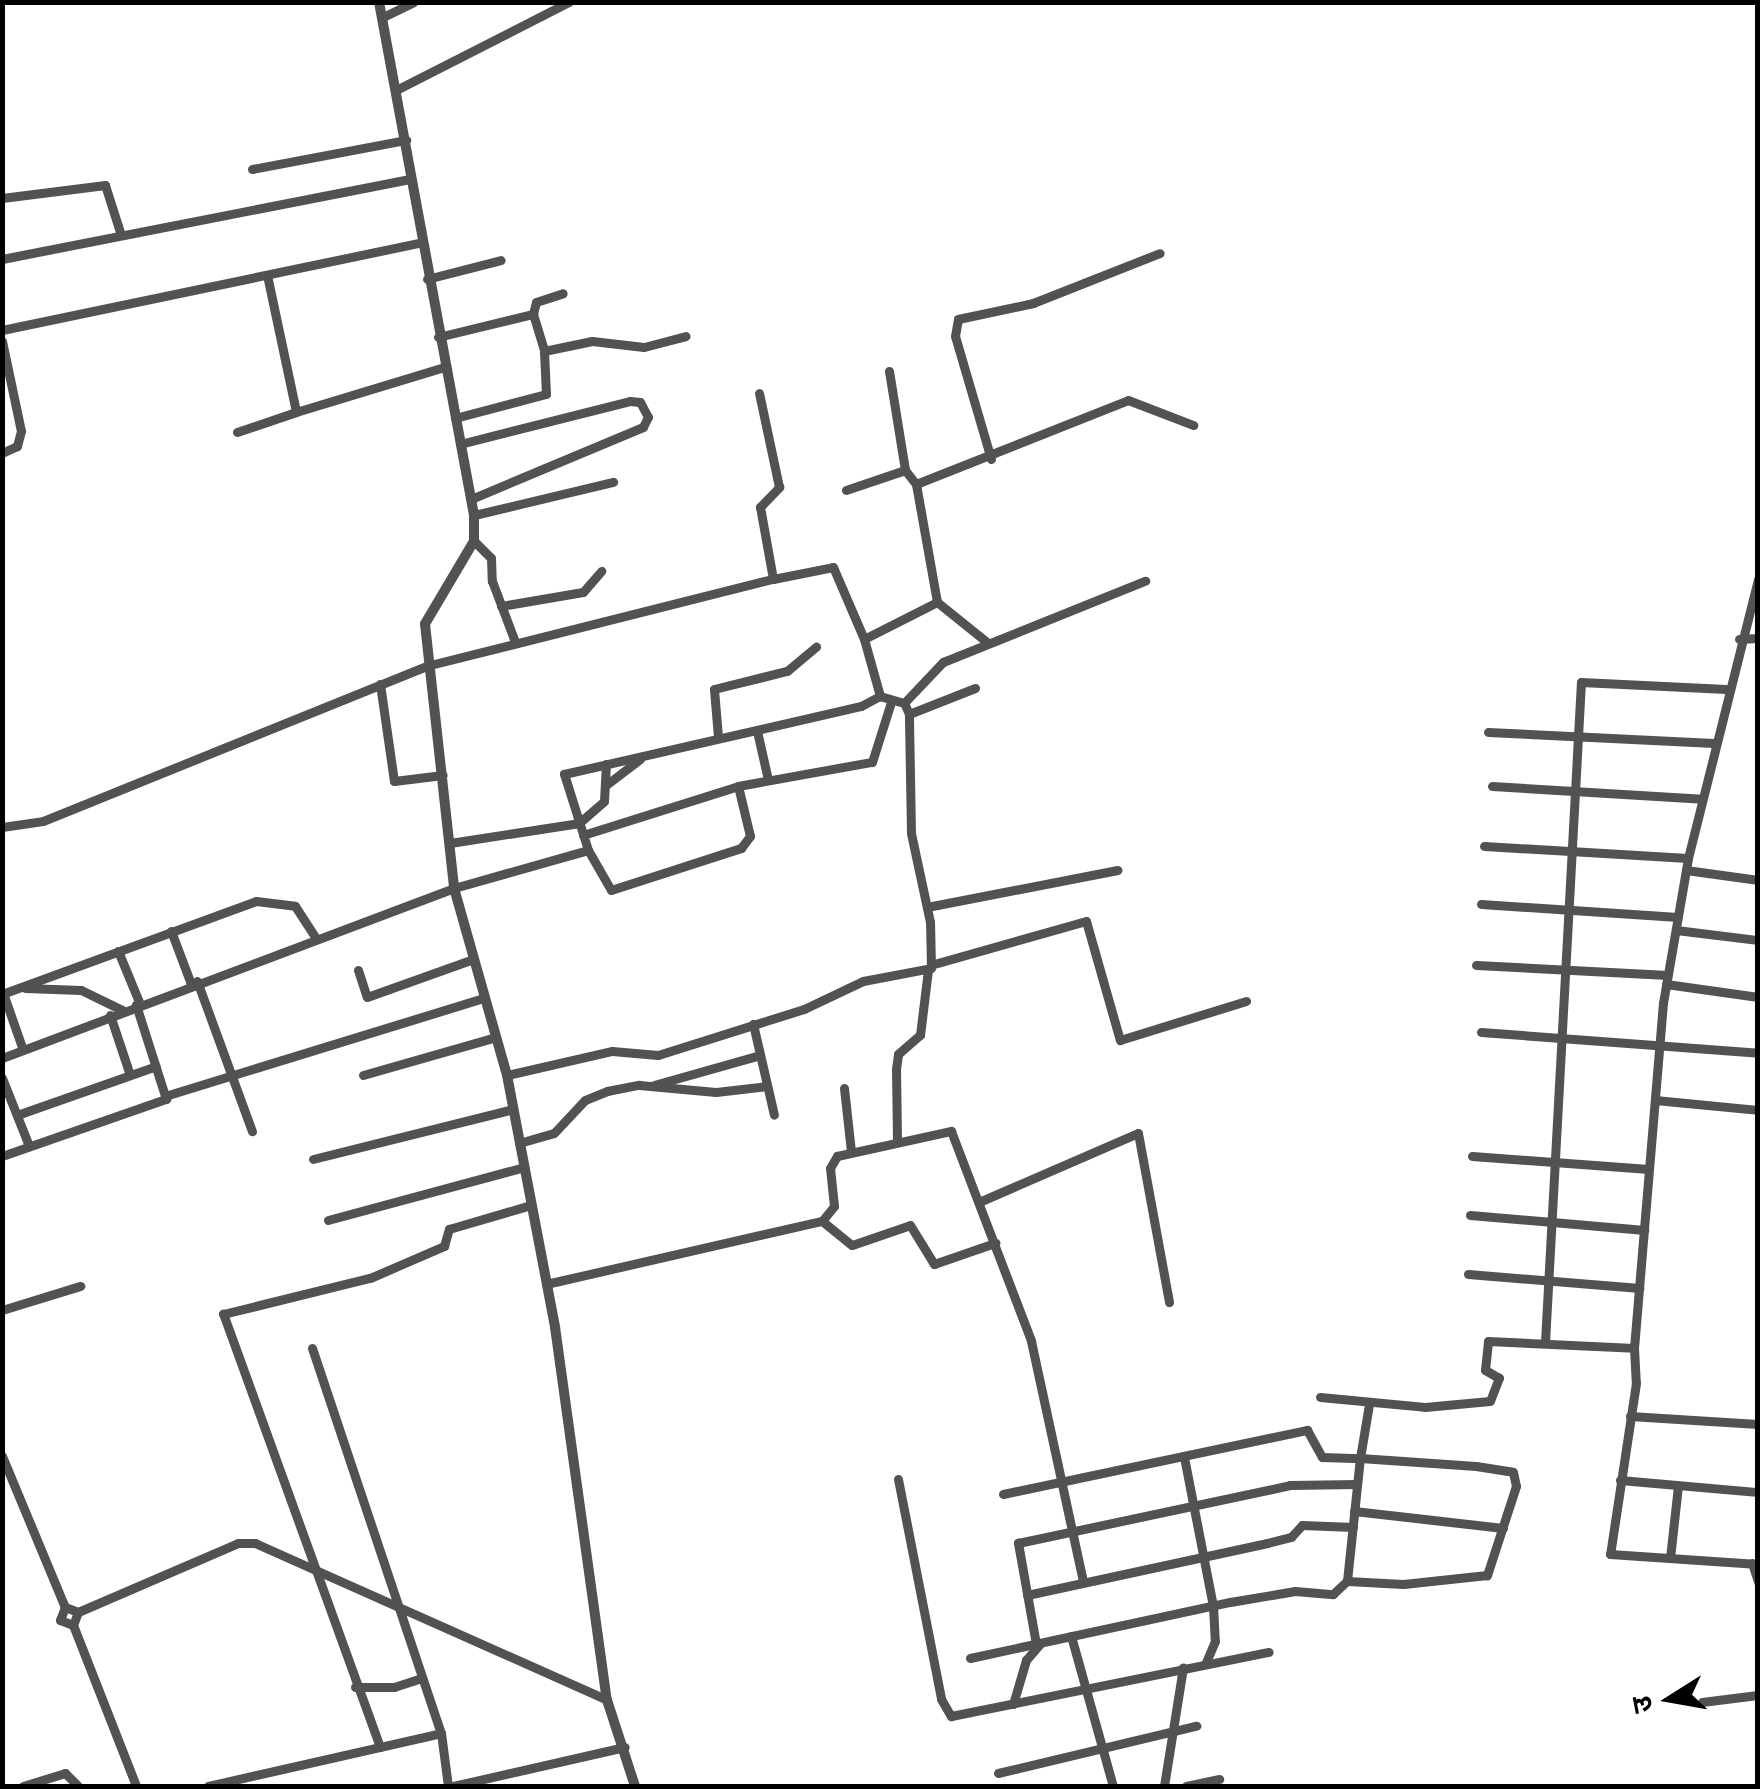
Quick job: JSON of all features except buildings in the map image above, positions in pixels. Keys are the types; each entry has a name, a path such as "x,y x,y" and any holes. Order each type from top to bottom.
{"street":[{"path":"379,2 398,89 426,280 474,515 474,541 432,603 425,624 454,888 471,960 507,1075 546,1284 607,1700 635,1786"},
{"path":"383,17 414,2"},
{"path":"398,89 569,2"},
{"path":"252,169 406,140"},
{"path":"2,259 411,179"},
{"path":"2,198 105,185 121,235"},
{"path":"2,330 420,243"},
{"path":"991,459 955,336 958,319 1032,303 1160,253"},
{"path":"426,280 501,260"},
{"path":"267,275 296,412"},
{"path":"454,418 546,394 550,386 533,314 536,302 564,293"},
{"path":"438,338 533,314"},
{"path":"544,351 592,341 644,347 686,336"},
{"path":"2,341 8,398 20,438 2,454"},
{"path":"237,432 444,368"},
{"path":"889,372 904,470 916,484 937,602 988,643"},
{"path":"760,393 779,487 760,506 772,579"},
{"path":"916,484 991,459 1128,400 1193,425"},
{"path":"460,444 630,401 640,402 648,417 643,428 471,498"},
{"path":"846,490 904,470"},
{"path":"474,515 613,482"},
{"path":"474,541 492,558 501,606 515,642"},
{"path":"4,823 43,821 430,665 832,567 864,639 880,696"},
{"path":"501,606 583,592 601,571"},
{"path":"1758,580 1726,688 1688,858 1667,980 1630,1416 1610,1554 1755,1564 1758,1582"},
{"path":"904,703 942,662 1145,581"},
{"path":"864,639 937,602"},
{"path":"1739,640 1758,638"},
{"path":"718,736 714,689 787,671 816,647"},
{"path":"1545,1342 1581,682 1726,688"},
{"path":"380,684 394,781 444,775"},
{"path":"909,714 975,688"},
{"path":"738,786 750,836 741,848 611,890 588,850 564,774 718,736 757,732 880,696 904,703"},
{"path":"583,835 738,786 874,761 892,702"},
{"path":"898,1140 898,1054 920,1034 931,967 927,907 912,834 909,714 904,703"},
{"path":"757,732 768,780"},
{"path":"1488,732 1714,743"},
{"path":"606,785 645,755"},
{"path":"450,843 580,823 604,801 606,764"},
{"path":"1492,786 1702,800"},
{"path":"1484,846 1688,858"},
{"path":"2,1058 194,982 454,888 588,850"},
{"path":"927,907 1117,870"},
{"path":"1686,870 1758,880"},
{"path":"23,1050 3,994 17,988 267,900 295,906 316,938"},
{"path":"1481,904 1678,917"},
{"path":"507,1075 612,1051 658,1055 804,1010 862,981 931,967 1086,921 1120,1040 1246,1001"},
{"path":"1676,930 1758,940"},
{"path":"171,931 252,1131"},
{"path":"118,951 165,1096"},
{"path":"358,970 368,997 471,960"},
{"path":"1476,965 1667,980 1758,997"},
{"path":"17,988 81,990 122,1010"},
{"path":"2,1156 165,1096 484,998"},
{"path":"110,1015 130,1075"},
{"path":"752,1024 774,1115"},
{"path":"1481,1032 1660,1042 1758,1053"},
{"path":"364,1075 496,1037"},
{"path":"519,1143 554,1133 596,1094 652,1086 760,1055"},
{"path":"17,1115 156,1066"},
{"path":"2,1078 29,1146"},
{"path":"652,1086 716,1092 767,1086"},
{"path":"844,1088 851,1151"},
{"path":"1655,1100 1758,1110"},
{"path":"313,1159 513,1109"},
{"path":"546,1284 822,1221 834,1206 832,1161 851,1151 952,1131 1031,1341 1083,1582"},
{"path":"979,1202 1138,1133 1169,1302"},
{"path":"1472,1156 1650,1169"},
{"path":"328,1220 524,1167"},
{"path":"380,1747 355,1687 223,1314 370,1278 444,1246 449,1229 531,1204"},
{"path":"1470,1215 1644,1230"},
{"path":"822,1221 852,1245 910,1225 934,1264 994,1243"},
{"path":"1468,1274 1639,1288"},
{"path":"2,1310 80,1286"},
{"path":"1320,1397 1369,1404 1490,1401 1499,1376 1486,1371 1486,1343 1634,1348"},
{"path":"312,1348 441,1733 450,1786 625,1748"},
{"path":"970,1658 1213,1606 1295,1592 1333,1594 1347,1580 1369,1404"},
{"path":"1630,1416 1758,1424"},
{"path":"1003,1494 1307,1430 1318,1454 1513,1472 1516,1486 1487,1575 1403,1584 1347,1580"},
{"path":"2,1456 65,1607 60,1620 72,1625 136,1786"},
{"path":"1184,1457 1213,1606 1214,1641 1205,1664"},
{"path":"898,1478 946,1713 1013,1704 1269,1652"},
{"path":"1620,1480 1758,1492"},
{"path":"1013,1704 1026,1660 1038,1643 1018,1543 1290,1485 1357,1484"},
{"path":"1670,1558 1678,1485"},
{"path":"1354,1512 1503,1528"},
{"path":"1027,1594 1291,1537 1302,1525 1352,1527"},
{"path":"72,1625 78,1612 238,1543 255,1543 399,1603 607,1700"},
{"path":"65,1607 78,1612"},
{"path":"1071,1636 1112,1786"},
{"path":"1164,1786 1164,1762 1178,1728 1184,1668"},
{"path":"355,1687 394,1688 422,1678"},
{"path":"1702,1702 1758,1695"},
{"path":"998,1773 1196,1726"},
{"path":"208,1786 441,1733"},
{"path":"22,1786 65,1773 78,1786"},
{"path":"1186,1786 1219,1779"}]}
